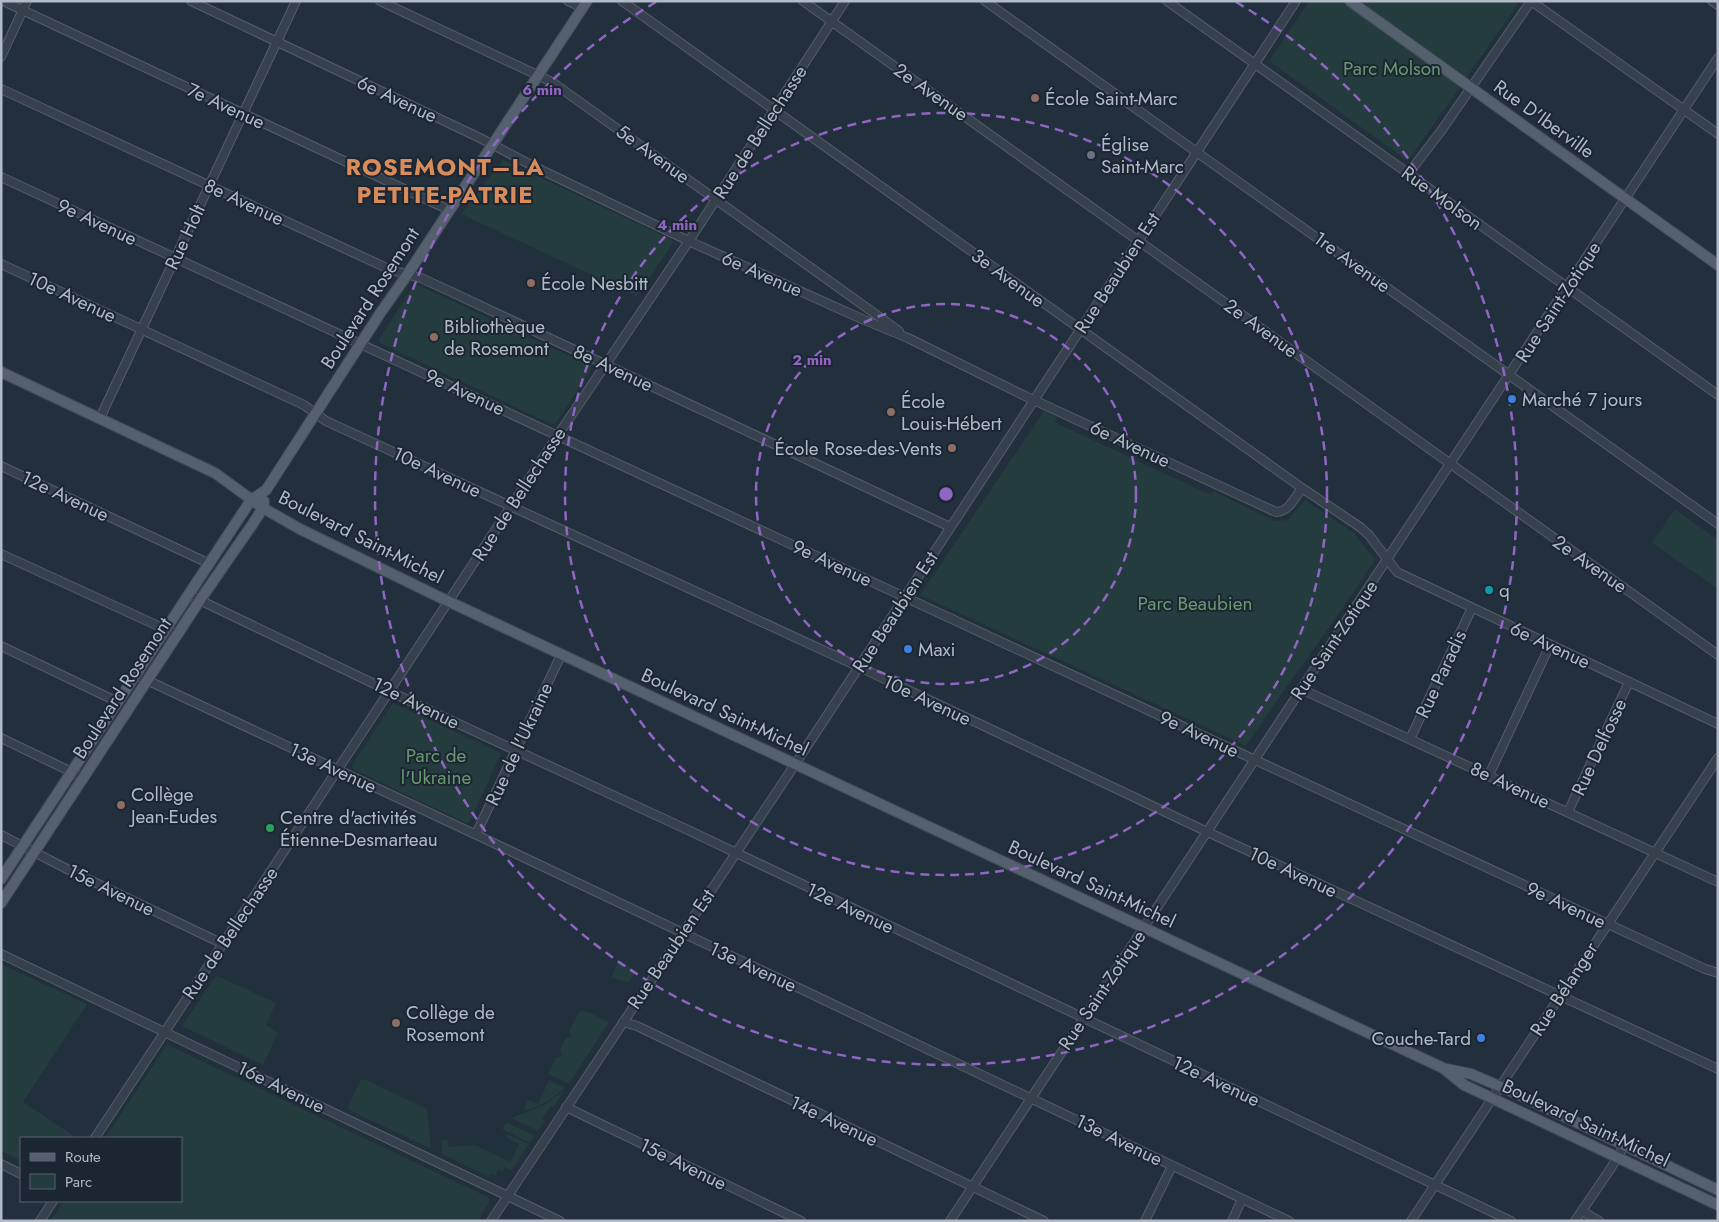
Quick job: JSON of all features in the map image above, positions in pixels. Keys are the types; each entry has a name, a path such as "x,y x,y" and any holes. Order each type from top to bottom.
{"main road":[{"name":"Rue D'Iberville","path":"1350,1 1718,265"},
{"name":"Boulevard Rosemont","path":"1,903 200,600 263,508 266,490 315,413 585,5"},
{"name":"Boulevard Saint-Michel","path":"1,372 215,473 263,508 300,529 449,601 1443,1068 1471,1074 1718,1190"},
{"name":"Boulevard Rosemont","path":"1,879 251,500 266,490"},
{"name":"Boulevard Saint-Michel","path":"1443,1068 1464,1085 1718,1205"}],"street":[{"name":"7e Avenue","path":"3,1 449,210"},
{"path":"1,57 27,1"},
{"name":"6e Avenue","path":"191,1 689,240 908,338 1034,400 1276,512 1282,512 1287,508 1302,488"},
{"name":"Rue Holt","path":"100,418 296,1"},
{"name":"5e Avenue","path":"380,1 552,82 908,338"},
{"path":"568,1 585,5"},
{"name":"3e Avenue","path":"622,1 1080,330 1360,527 1369,535 1387,561"},
{"name":"2e Avenue","path":"804,1 1718,655"},
{"name":"Rue de Bellechasse","path":"96,1137 845,1"},
{"name":"1re Avenue","path":"985,1 1718,524"},
{"name":"Rue Molson","path":"1167,1 1718,395"},
{"name":"Rue Beaubien Est","path":"491,1221 795,764 1296,1"},
{"path":"1408,174 1531,1 1718,134"},
{"path":"1712,1 1718,5"},
{"name":"Rue Saint-Zotique","path":"950,1221 1718,58"},
{"name":"8e Avenue","path":"1,89 391,270 426,280 950,527"},
{"name":"9e Avenue","path":"1,177 1254,760 1705,969 1718,973"},
{"name":"10e Avenue","path":"1,264 304,405 326,421 859,667 1207,832 1718,1069"},
{"name":"12e Avenue","path":"1,466 210,564"},
{"path":"1,554 178,635"},
{"name":"6e Avenue","path":"1387,561 1397,572 1718,724"},
{"name":"12e Avenue","path":"189,594 389,691 1511,1221"},
{"name":"Rue Paradis","path":"1410,739 1472,608"},
{"path":"1489,775 1550,645"},
{"path":"1,646 118,702"},
{"name":"Rue de l'Ukraine","path":"476,834 561,654"},
{"name":"13e Avenue","path":"136,675 476,834 1288,1221"},
{"name":"Rue Delfosse","path":"1568,812 1629,682"},
{"name":"8e Avenue","path":"1302,689 1718,882"},
{"path":"1,738 84,778"},
{"name":"Rue Bélanger","path":"1411,1221 1718,758"},
{"name":"15e Avenue","path":"1,835 34,853 223,944"},
{"name":"16e Avenue","path":"1,954 560,1221"},
{"name":"14e Avenue","path":"623,1022 637,1026 1044,1221"},
{"name":"15e Avenue","path":"566,1107 801,1221"},
{"path":"1575,1221 1624,1146"},
{"path":"1,1164 20,1174"},
{"path":"1145,1221 1172,1166"},
{"path":"1232,1221 1242,1199"},
{"path":"40,1221 52,1202"},
{"path":"1582,1211 1599,1221"}],"green space":[{"name":"Parc Molson","path":"1309,1 1514,1 1518,4 1408,161 1269,61"},
{"path":"503,160 672,240 673,243 637,296 461,214"},
{"path":"414,285 418,285 591,366 591,370 556,423 551,424 380,343 379,339"},
{"name":"Parc Beaubien","path":"1044,411 1057,417 1054,422 1211,495 1213,491 1275,521 1288,520 1305,500 1354,533 1375,560 1246,746 920,595"},
{"path":"1675,509 1718,540 1718,589 1652,543"},
{"name":"Parc de l'Ukraine","path":"393,703 501,753 470,822 466,823 353,769 352,765"},
{"path":"619,960 633,969 634,974 630,981 624,982 611,977"},
{"path":"1,964 87,1004 23,1102 76,1137 20,1137 20,1160 1,1151"},
{"path":"216,975 276,1003 266,1025 278,1033 263,1065 182,1026"},
{"path":"580,1011 590,1013 609,1022 569,1084 548,1074 556,1058 562,1056 560,1050 566,1038 571,1036 569,1031"},
{"path":"168,1045 488,1197 490,1201 478,1221 50,1221 63,1202 182,1202 182,1137 106,1137"},
{"path":"364,1079 427,1109 431,1149 347,1109 360,1081"},
{"path":"549,1080 565,1088 540,1105 523,1110 528,1100 538,1104"},
{"path":"565,1090 553,1107 551,1106 542,1118 545,1121 538,1131 511,1118 544,1105"},
{"path":"506,1122 535,1136 530,1143 502,1129"},
{"path":"506,1134 529,1144 512,1170 505,1167 503,1172 498,1169 495,1176 491,1174 489,1177 442,1153 441,1140 446,1139 449,1147 475,1145 510,1162 519,1144 507,1138"}],"place":[{"name":"École Saint-Marc","path":"1035,98"},
{"name":"Église Saint-Marc","path":"1091,155"},
{"name":"École Nesbitt","path":"531,283"},
{"name":"Bibliothèque de Rosemont","path":"434,337"},
{"name":"Marché 7 jours","path":"1512,399"},
{"name":"École Louis-Hébert","path":"891,412"},
{"name":"École Rose-des-Vents","path":"952,448"},
{"name":"q","path":"1489,590"},
{"name":"Maxi","path":"908,649"},
{"name":"Collège Jean-Eudes","path":"121,805"},
{"name":"Centre d'activités Étienne-Desmarteau","path":"270,828"},
{"name":"Collège de Rosemont","path":"396,1023"},
{"name":"Couche-Tard","path":"1481,1038"}],"district":[{"name":"ROSEMONT–LA PETITE-PATRIE","path":"445,180"}]}
